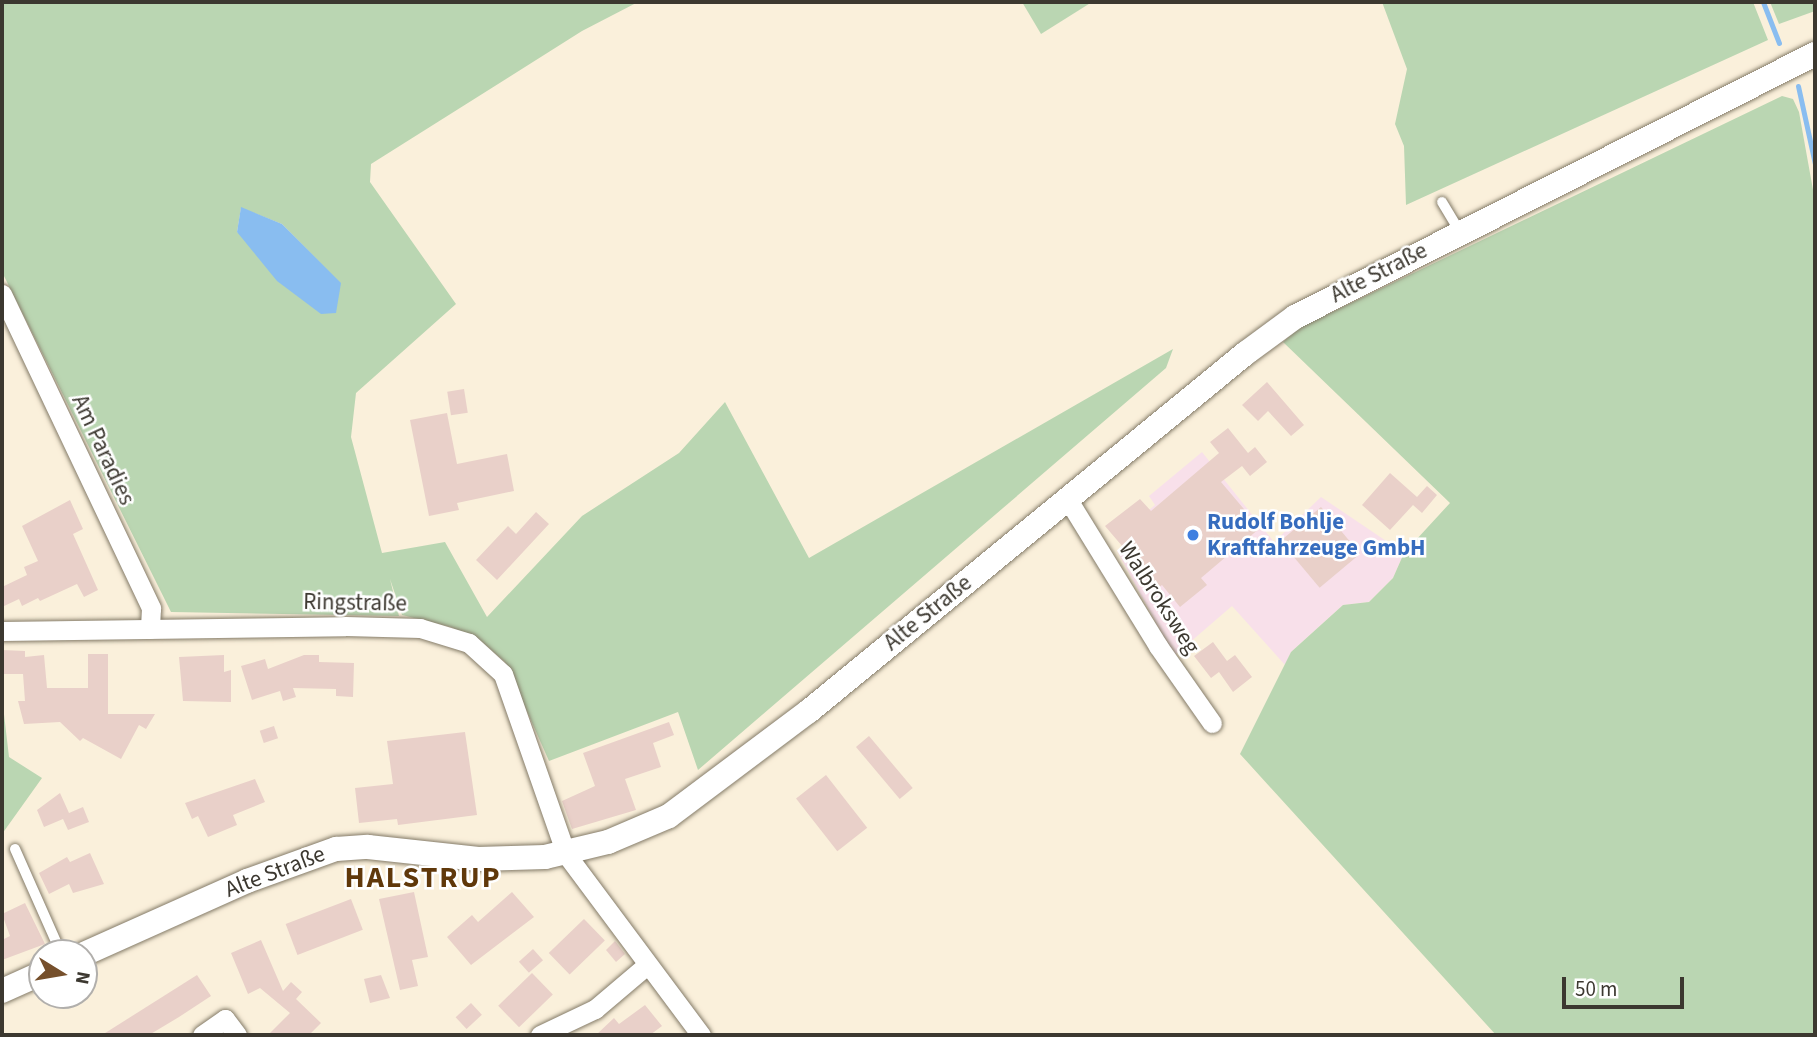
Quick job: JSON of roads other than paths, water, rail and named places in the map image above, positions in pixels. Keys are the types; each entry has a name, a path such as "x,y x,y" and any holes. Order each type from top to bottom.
{"street":[{"name":"Alte Straße","path":"98,948 260,875 336,849 368,847 499,860 566,854 638,831 698,798 1295,317 1815,54"},
{"name":"Am Paradies","path":"2,294 151,608 150,629"},
{"name":"Walbroksweg","path":"1068,498 1212,723"},
{"name":"Ringstraße","path":"2,631 420,628 469,643 503,674 566,854 701,1035"},
{"path":"540,1035 563,1029 595,1009 648,965"},
{"path":"2,991 28,979"},
{"path":"202,1035 225,1020 237,1035"}],"lane":[{"path":"1441,202 1460,232"},
{"path":"15,849 55,939"}],"water":[{"path":"241,207 282,224 341,283 336,313 321,314 277,281 237,232"}],"waterway":[{"path":"1763,2 1779,43"},
{"path":"1798,86 1815,164"}],"place":[{"name":"Rudolf Bohlje Kraftfahrzeuge GmbH","path":"1193,535"}],"district":[{"name":"HALSTRUP","path":"423,878"}]}
